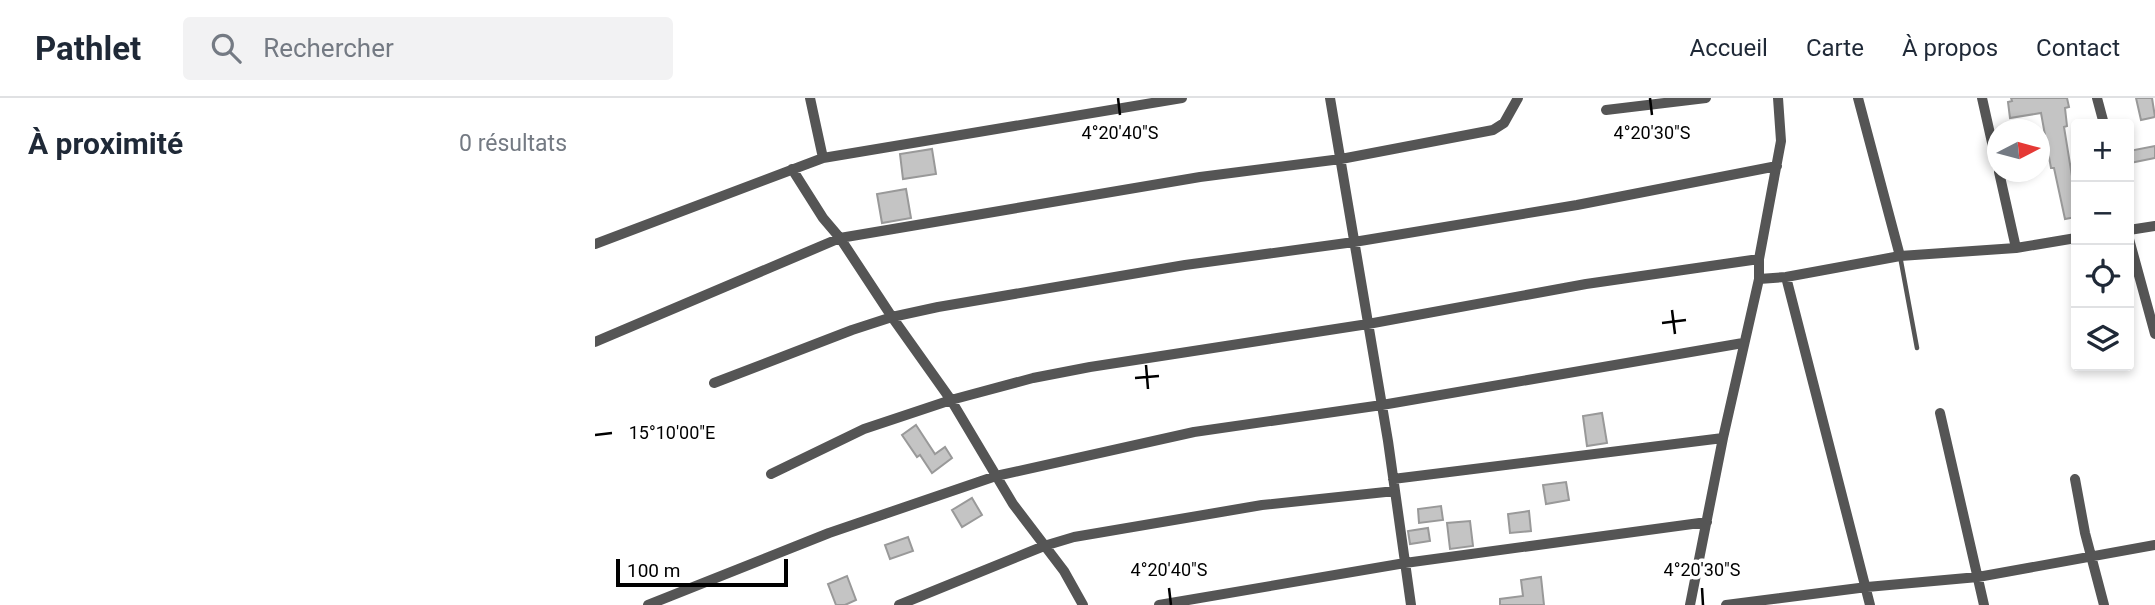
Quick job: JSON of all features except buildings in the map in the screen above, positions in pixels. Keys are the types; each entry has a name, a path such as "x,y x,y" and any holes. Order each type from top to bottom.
{"street":[{"path":"810,98 823,158"},
{"path":"595,244 823,158 1143,101 1182,98"},
{"path":"1330,98 1369,324 1411,605"},
{"path":"595,342 840,238 931,225 1187,180 1341,159 1493,130 1504,123 1518,98"},
{"path":"1606,110 1706,98"},
{"path":"1690,605 1723,438 1759,279 1759,259 1781,141 1778,98"},
{"path":"1859,98 1900,256"},
{"path":"1982,98 1987,120"},
{"path":"2097,98 2103,119"},
{"path":"714,383 852,330 892,317 951,304 1577,205 1777,166"},
{"path":"792,169 823,218 840,238 951,400 996,476 1063,571 1083,605"},
{"path":"2001,182 2016,248"},
{"path":"2134,229 2155,226"},
{"path":"1759,279 1786,277 1900,256 2016,248 2071,239"},
{"path":"2131,245 2155,334"},
{"path":"771,474 864,429 951,400 1034,378 1369,324 1585,284 1759,259"},
{"path":"1786,277 1870,605"},
{"path":"648,605 829,533 996,476 1194,432 1381,405 1744,342"},
{"path":"1940,413 1985,605"},
{"path":"1393,479 1723,438"},
{"path":"2075,479 2104,605"},
{"path":"899,605 1044,546 1108,530 1262,505 1395,491"},
{"path":"1159,605 1405,563 1707,522"},
{"path":"1726,605 1867,587 1978,577 2155,545"}],"lane":[{"path":"1900,256 1917,348"}]}
